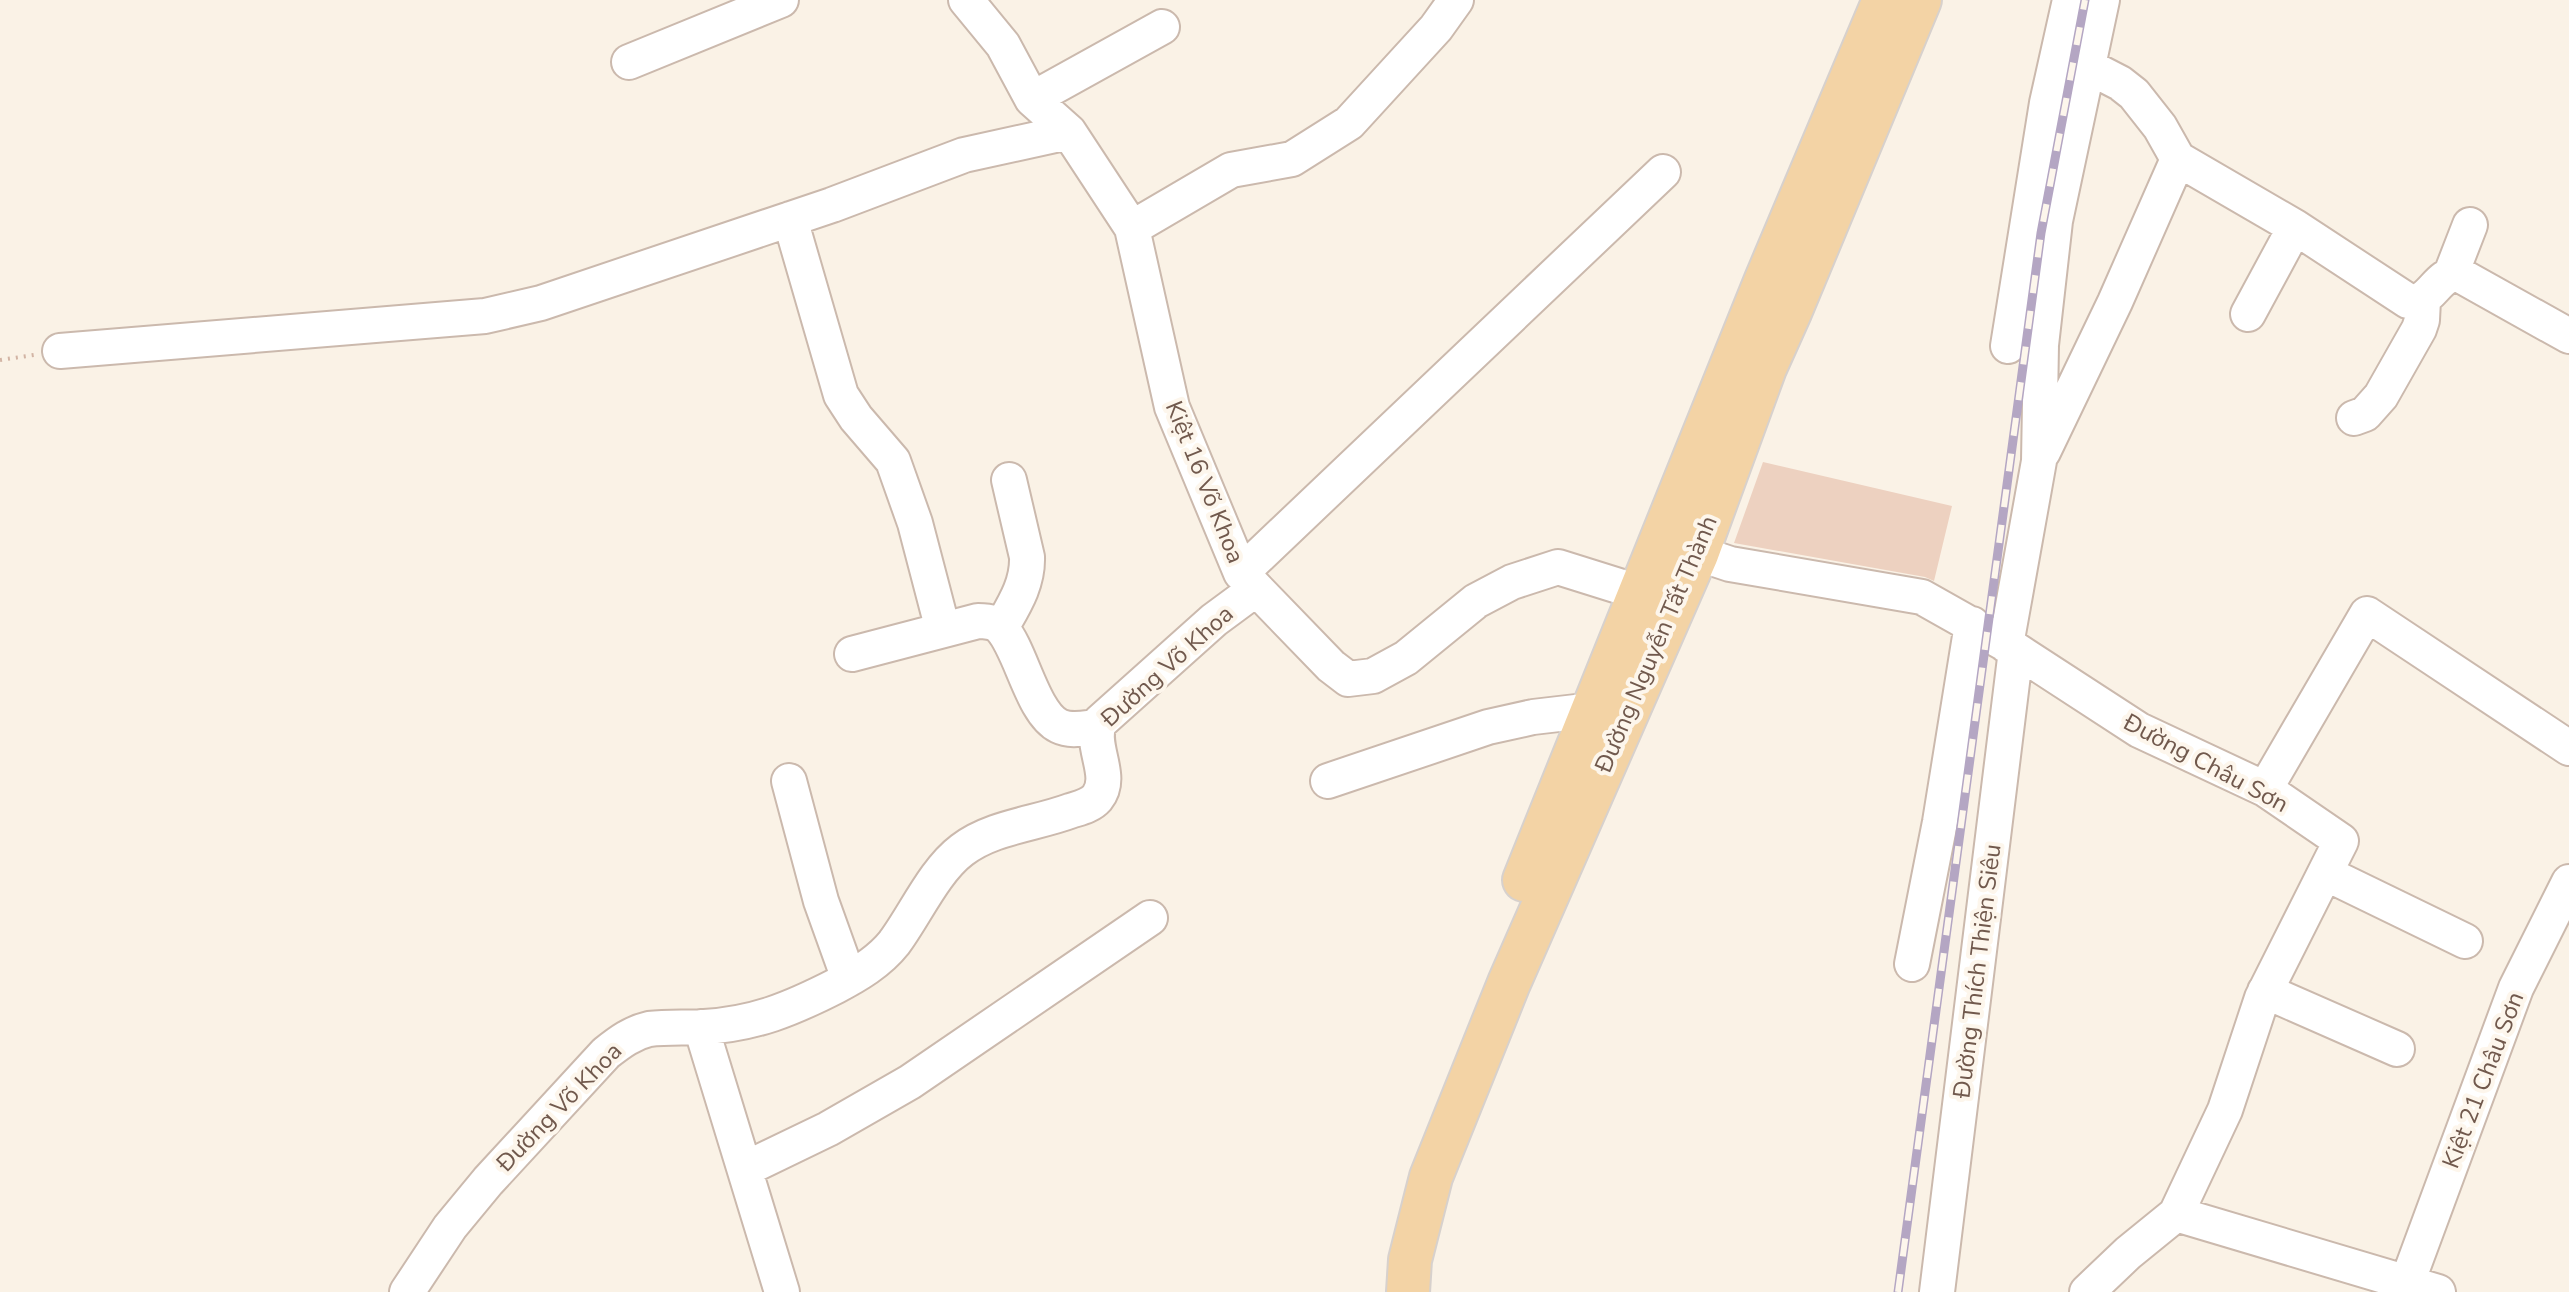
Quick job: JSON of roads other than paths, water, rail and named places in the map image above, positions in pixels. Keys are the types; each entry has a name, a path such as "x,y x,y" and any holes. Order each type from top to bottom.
{"main road":[{"name":"Đường Nguyễn Tất Thành","path":"1408,1292 1410,1260 1431,1177 1679,547 1765,282 1884,0"},
{"name":"Đường Nguyễn Tất Thành","path":"1379,1292 1381,1261 1400,1184 1641,593 1679,547 1765,368 1920,0"}],"street":[{"path":"629,62 781,0"},
{"path":"966,0 1003,45 1032,99 1069,132 1132,228 1231,170 1292,159 1349,123 1436,28 1451,2"},
{"path":"2008,346 2047,103 2070,0"},
{"path":"2039,461 2041,345 2055,221 2102,0"},
{"path":"1032,99 1162,27"},
{"path":"2087,66 2134,94 2160,127 2178,159 2295,227 2408,301 2423,300 2451,274 2470,225"},
{"path":"60,351 485,316 541,303 793,230 964,155 1069,132"},
{"path":"2039,461 2115,302 2178,159"},
{"path":"1249,581 1663,172"},
{"path":"2248,314 2295,227"},
{"name":"Kiệt 16 Võ Khoa","path":"1132,228 1172,407 1249,581"},
{"path":"793,230 834,374 847,406 893,461 915,523 943,630"},
{"path":"2451,274 2458,274 2569,336"},
{"path":"2354,418 2365,414 2381,396 2419,329 2423,300"},
{"name":"Đường Thích Thiện Siêu","path":"1937,1292 2011,647 2039,461"},
{"path":"1001,628 1025,581 1027,569 1009,480"},
{"name":"Đường Châu Sơn","path":"1679,547 1730,564 1922,597 2011,647 2139,730 2265,789 2341,841 2265,991 2225,1110 2176,1214"},
{"name":"Đường Võ Khoa","path":"407,1292 450,1227 488,1181 606,1053 621,1041 649,1029 701,1027 769,1017 800,1005 849,979 881,957 961,851 993,834 1094,801 1100,794 1104,775 1097,727 1108,713 1214,620 1249,581 1331,666 1348,679 1373,676 1406,658 1476,601 1512,582 1558,567 1641,593"},
{"path":"2265,789 2367,614 2569,748"},
{"path":"852,654 987,621 1001,628 1037,700 1055,725 1072,729 1097,727"},
{"path":"1912,964 1940,822 1972,624"},
{"path":"1328,781 1488,727 1533,717 1593,710"},
{"path":"789,781 821,901 849,979"},
{"path":"2325,873 2465,941"},
{"name":"Kiệt 21 Châu Sơn","path":"2422,1288 2516,988 2569,882"},
{"path":"745,1169 828,1129 910,1082 1150,918"},
{"path":"2265,991 2397,1049"},
{"path":"701,1027 782,1292"},
{"path":"2087,1292 2176,1214 2422,1288"}],"railway":[{"path":"1898,1292 2041,233 2085,0"}]}
